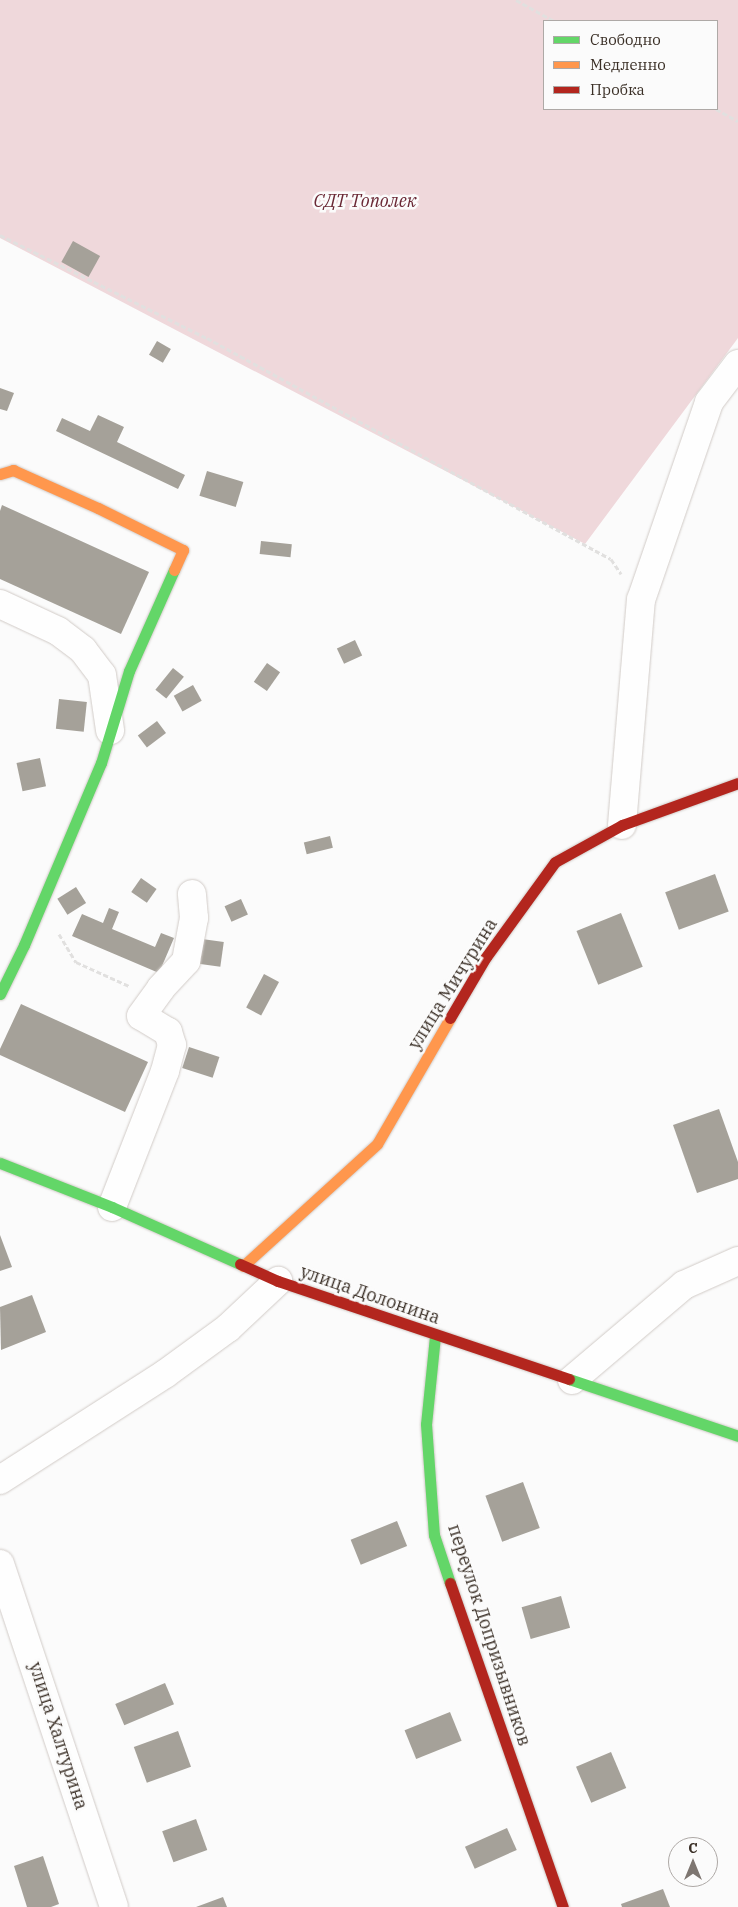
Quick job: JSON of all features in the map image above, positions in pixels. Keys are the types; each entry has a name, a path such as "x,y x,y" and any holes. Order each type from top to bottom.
{"street":[{"path":"622,825 641,600 709,402 738,364"},
{"path":"0,474 13,470 98,508 183,550 128,671 101,763 24,945 0,994"},
{"path":"0,604 58,631 82,650 102,675 110,730"},
{"name":"улица Мичурина","path":"243,1266 377,1144 486,957 555,862 622,825 738,783"},
{"path":"112,1207 165,1071 172,1045 168,1032 141,1016 186,961 194,918 192,894"},
{"name":"улица Долонина","path":"0,1163 112,1207 278,1281 435,1336 738,1436"},
{"path":"572,1380 684,1285 738,1260"},
{"path":"0,1480 165,1374 228,1328 278,1281"},
{"name":"переулок Допризывников","path":"435,1336 426,1424 434,1535 563,1907"},
{"name":"улица Халтурина","path":"2,1577 114,1907"}],"path":[{"path":"516,0 552,20"},
{"path":"718,110 738,121"},
{"path":"0,235 207,338 611,559 641,600"},
{"path":"45,894 50,917 76,962 155,997"}],"green space":[{"name":"СДТ Тополек","path":"0,0 738,0 738,338 585,544 0,238"}],"building":[{"path":"73,241 100,256 88,277 61,262"},
{"path":"157,341 171,349 163,363 149,355"},
{"path":"0,388 14,393 7,411 0,409"},
{"path":"98,415 124,427 117,442 185,475 178,489 56,431 62,418 90,431"},
{"path":"207,471 243,482 236,507 199,496"},
{"path":"2,505 149,572 121,634 0,579 0,511"},
{"path":"261,541 292,544 290,557 260,554"},
{"path":"355,640 362,655 344,664 337,648"},
{"path":"267,663 280,672 267,691 254,682"},
{"path":"173,668 184,677 166,699 155,690"},
{"path":"193,685 202,701 182,711 174,696"},
{"path":"59,699 87,702 84,732 56,729"},
{"path":"157,721 166,733 147,747 138,735"},
{"path":"40,758 46,786 23,791 17,763"},
{"path":"330,836 333,848 307,854 304,843"},
{"path":"715,874 729,912 679,930 665,892"},
{"path":"141,878 157,889 147,903 131,892"},
{"path":"76,887 86,903 67,915 57,899"},
{"path":"241,899 248,915 231,922 225,906"},
{"path":"109,908 119,912 112,929 155,947 161,933 174,938 159,973 72,936 82,914 103,923"},
{"path":"621,913 643,967 598,985 576,931"},
{"path":"202,939 224,942 220,967 199,964"},
{"path":"264,974 279,982 261,1016 246,1008"},
{"path":"21,1004 148,1062 125,1112 0,1055 0,1049"},
{"path":"189,1047 219,1057 213,1078 182,1068"},
{"path":"719,1109 738,1162 738,1179 697,1193 673,1125"},
{"path":"0,1235 12,1267 0,1271"},
{"path":"32,1295 46,1332 1,1350 0,1307"},
{"path":"523,1482 540,1528 502,1542 485,1496"},
{"path":"397,1521 407,1546 361,1565 351,1540"},
{"path":"561,1596 570,1628 531,1639 522,1607"},
{"path":"165,1683 174,1704 124,1725 115,1704"},
{"path":"450,1712 462,1741 416,1759 405,1730"},
{"path":"178,1731 191,1767 147,1783 134,1747"},
{"path":"611,1752 626,1788 591,1803 576,1767"},
{"path":"196,1819 207,1850 173,1862 162,1831"},
{"path":"507,1828 517,1850 475,1869 465,1847"},
{"path":"43,1856 59,1904 51,1907 27,1907 14,1866"},
{"path":"663,1889 670,1907 622,1907 621,1904"},
{"path":"223,1897 227,1907 196,1907"}],"traffic: fast":[{"path":"0,994 24,945 101,763 129,671 174,570"},
{"path":"0,1163 112,1207 240,1264"},
{"path":"435,1336 426,1424 434,1535 450,1583"},
{"path":"569,1379 738,1436"}],"traffic: slow":[{"path":"0,474 13,470 98,508 183,550 174,570"},
{"path":"243,1266 377,1144 450,1018"}],"traffic: jam":[{"path":"450,1018 486,957 555,862 622,825 738,783"},
{"path":"240,1264 278,1281 569,1379"},
{"path":"450,1583 563,1907"}]}
